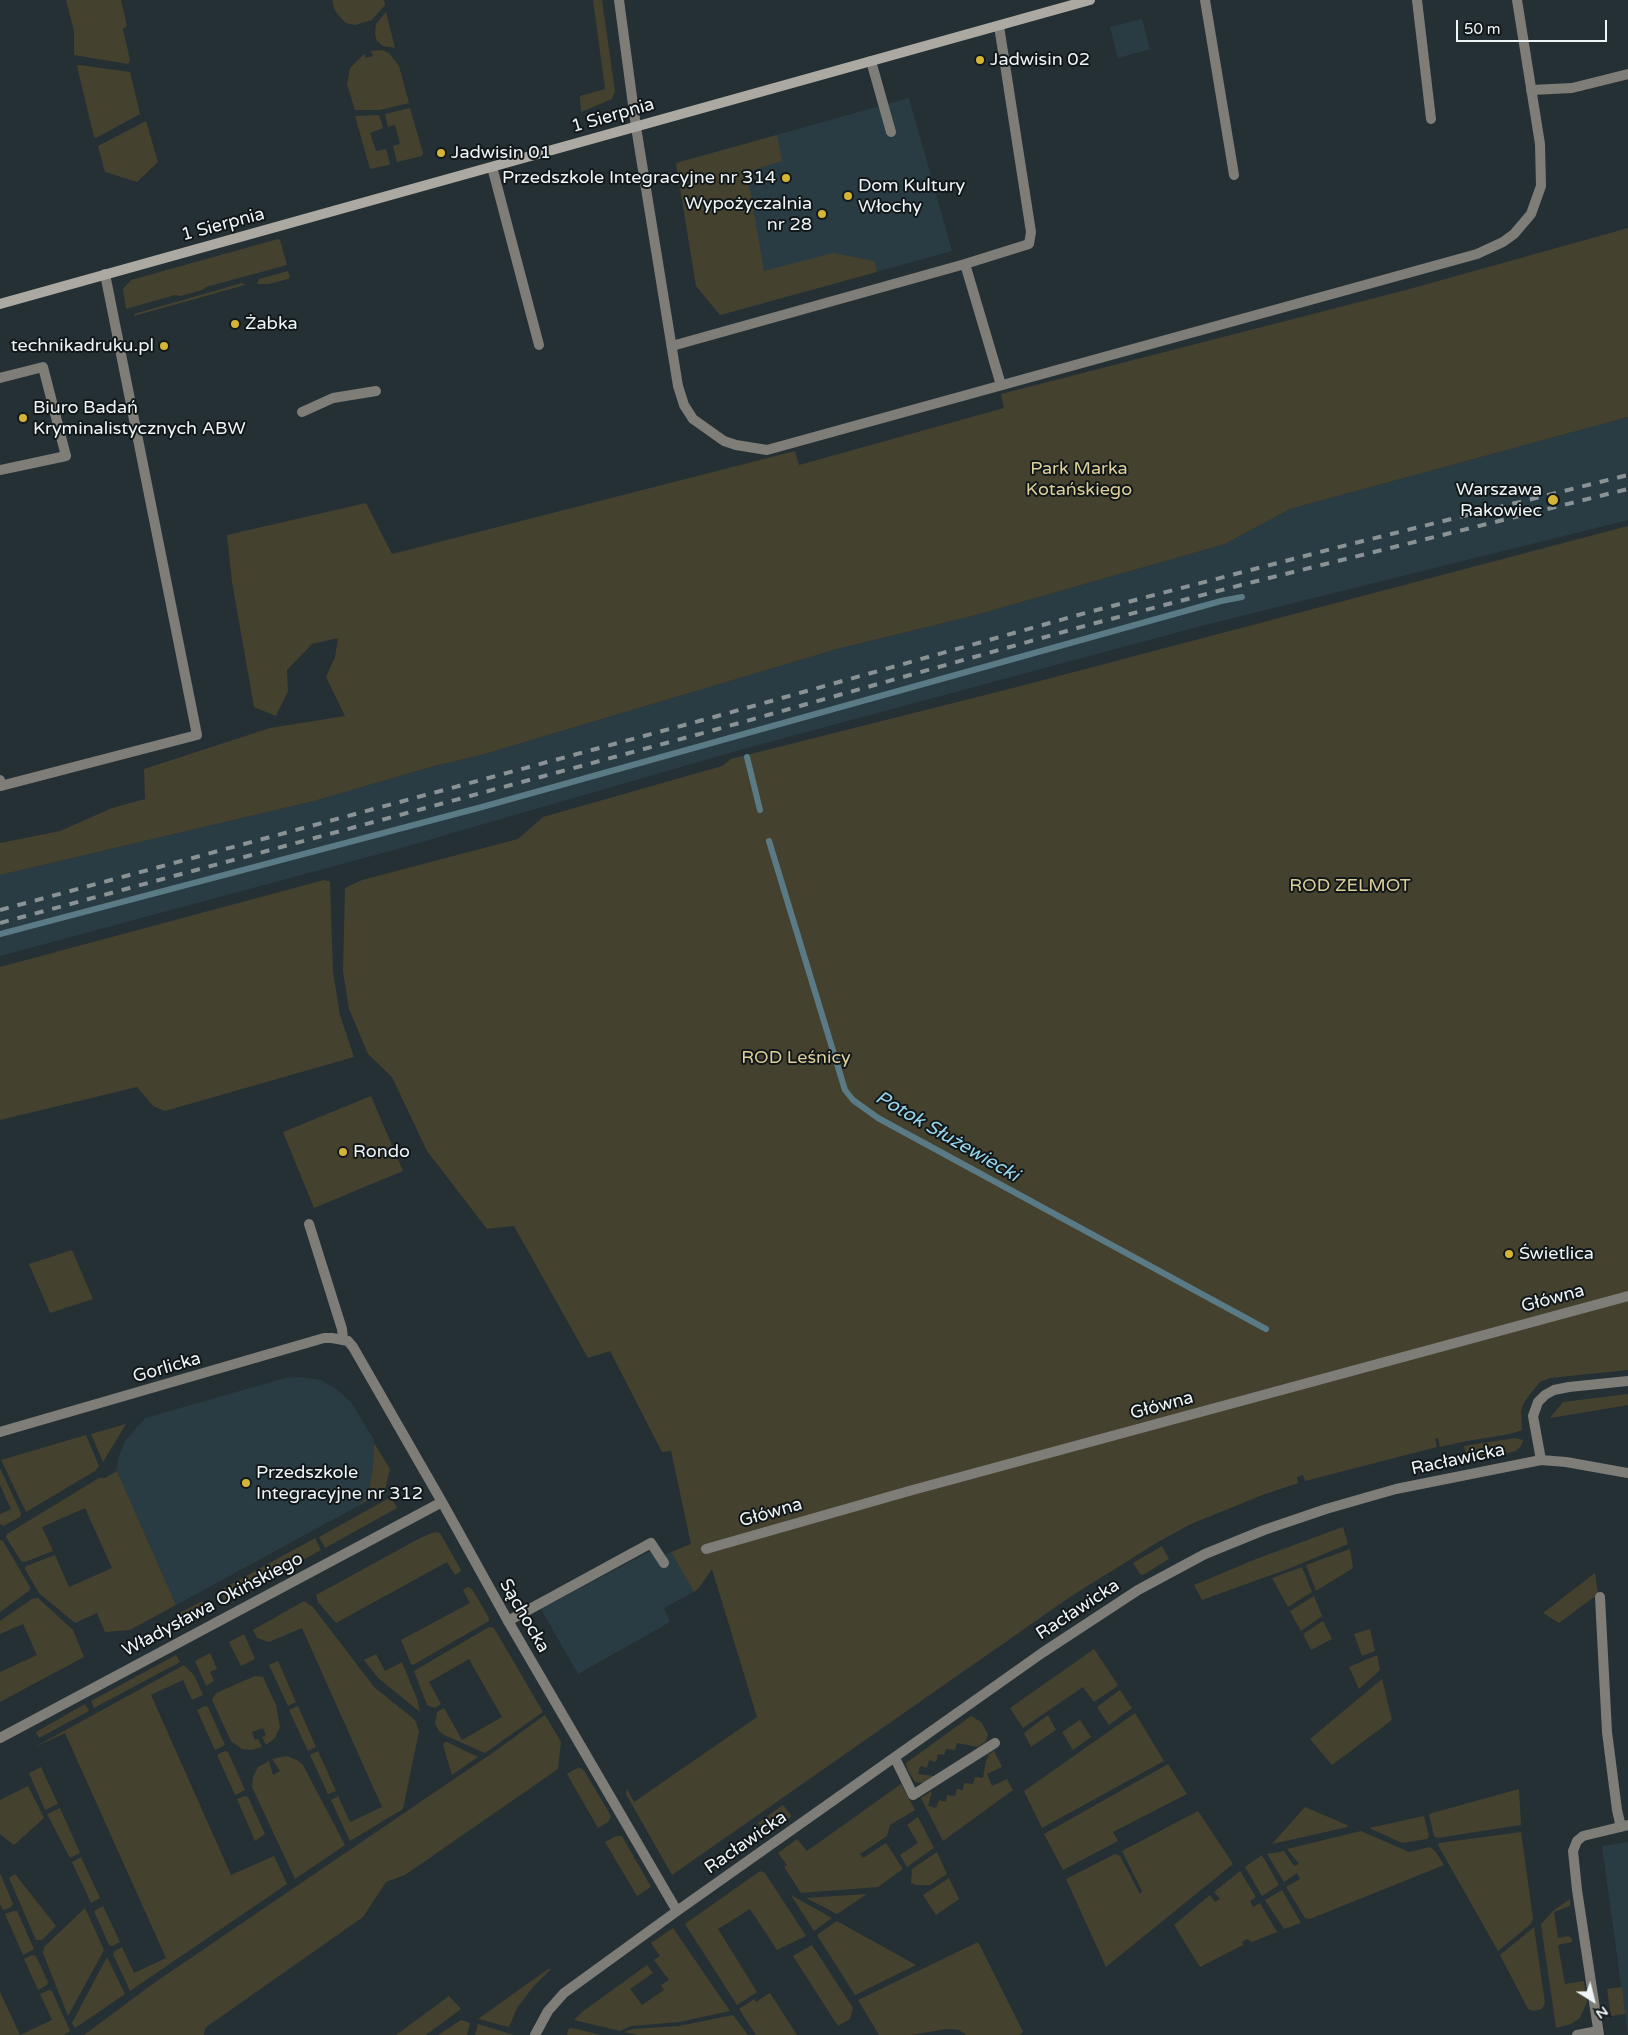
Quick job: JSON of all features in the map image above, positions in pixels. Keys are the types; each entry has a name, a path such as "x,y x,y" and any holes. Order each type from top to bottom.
{"street":[{"path":"619,0 636,127 678,386 684,405 693,419 724,441 736,446 767,450 1477,254 1503,242 1514,234 1531,214 1541,186 1540,144 1517,0"},
{"name":"1 Sierpnia","path":"0,304 999,26 1076,2 1090,0"},
{"path":"1205,0 1234,175"},
{"path":"1417,0 1431,119"},
{"path":"672,346 1030,244 1031,232 999,26"},
{"path":"870,61 891,132"},
{"path":"1531,90 1572,88 1628,74"},
{"path":"492,166 539,345"},
{"path":"965,264 1001,385"},
{"path":"0,780 1,786 197,736 105,274"},
{"path":"0,378 43,367 66,456 0,470"},
{"path":"302,412 333,398 376,391"},
{"path":"309,1224 342,1329 343,1339"},
{"name":"Główna","path":"706,1549 908,1490 1628,1296"},
{"name":"Gorlicka","path":"0,1432 324,1338 343,1339"},
{"name":"Sąchocka","path":"343,1339 353,1347 508,1621 676,1911"},
{"path":"1540,1460 1533,1416 1538,1402 1544,1395 1554,1390 1569,1387 1628,1381"},
{"name":"Racławicka","path":"535,2035 548,2012 564,1993 676,1911 1042,1653 1138,1590 1204,1554 1264,1530 1326,1509 1396,1489 1540,1460 1566,1462 1628,1473"},
{"name":"Władysława Okińskiego","path":"0,1738 442,1502"},
{"path":"508,1621 651,1543 664,1563"},
{"path":"1577,2035 1598,2033 1576,1890 1573,1851 1578,1840 1583,1836 1624,1826 1617,1810 1608,1732 1600,1597"},
{"path":"894,1758 913,1795 995,1743"}],"shaded area":[{"path":"1142,19 1150,49 1118,58 1110,27"},
{"path":"909,98 952,251 720,315 696,286 676,163"},
{"path":"1628,417 1628,520 1201,626 736,751 394,850 0,956 0,875 314,801 434,766 481,755 837,649 976,615 1225,544 1290,509"},
{"name":"Przedszkole Integracyjne nr 312","path":"299,1377 320,1380 335,1388 351,1402 374,1440 373,1467 368,1496 358,1506 176,1605 117,1471 118,1458 125,1441 145,1418 285,1378"},
{"path":"658,1547 663,1555 671,1552 694,1592 664,1608 670,1622 578,1674 541,1609"},
{"path":"1628,1842 1628,2035 1602,1846"}],"green space":[{"path":"66,0 121,0 127,26 123,29 130,60 128,64 74,55 74,31"},
{"path":"332,0 384,0 385,5 372,20 355,25 346,23 340,17 335,11"},
{"path":"593,0 602,0 615,91 612,99 581,112 580,96 605,89"},
{"path":"386,12 395,48 383,46 377,41 375,35 376,24"},
{"path":"383,50 390,54 399,66 409,103 380,110 355,110 347,84 350,68 364,54 366,58 373,56 371,51"},
{"path":"77,66 130,72 140,114 96,138 94,137"},
{"path":"410,108 423,153 422,156 397,162 393,146 400,144 395,125 388,127 385,114"},
{"path":"379,115 383,128 370,133 376,151 386,149 390,163 389,165 370,169 355,116"},
{"path":"146,121 158,162 137,182 105,172 98,146"},
{"path":"777,135 782,161 747,172 764,271 833,253 874,261 877,272 720,315 696,286 676,163"},
{"name":"Park Marka Kotańskiego","path":"1628,228 1628,417 1290,509 1225,544 976,615 837,649 481,755 434,766 314,801 0,875 0,843 60,831 112,808 145,799 144,769 270,728 345,716 326,677 335,657 338,638 312,644 287,670 288,691 276,716 254,707 232,582 227,535 366,503 392,554 795,451 799,465 1004,408 1001,394 1406,290"},
{"path":"280,240 287,265 206,287 181,296 175,295 126,309 123,289 131,280"},
{"path":"288,271 290,277 288,279 269,284 257,284 259,279"},
{"path":"242,283 245,285 134,316 134,314"},
{"path":"1628,526 1628,1370 1550,1378 1540,1382 1524,1402 1521,1411 1522,1430 1440,1447 1438,1438 1435,1439 1437,1447 1305,1481 1303,1475 1297,1477 1298,1483 1265,1494 1191,1524 1158,1542 1070,1597 672,1875 626,1794 627,1789 634,1802 757,1717 712,1569 694,1592 671,1552 691,1544 671,1451 662,1452 610,1351 588,1358 514,1226 487,1229 427,1151 392,1077 368,1054 349,1009 343,971 345,888 362,880 518,839 543,817 722,766 731,759 1017,687"},
{"path":"324,880 330,882 333,972 340,1015 354,1057 165,1111 153,1106 137,1087 0,1120 0,967"},
{"name":"Rondo","path":"371,1096 403,1171 314,1208 283,1132"},
{"path":"72,1250 93,1299 50,1313 29,1264"},
{"path":"1628,1394 1628,1405 1550,1418 1563,1402"},
{"path":"126,1424 103,1462 91,1434"},
{"path":"86,1435 99,1466 95,1471 26,1512 1,1460"},
{"path":"1515,1438 1523,1440 1521,1446 1516,1451 1471,1462 1468,1461 1464,1446"},
{"path":"374,1443 390,1469 385,1490 358,1506 368,1496 373,1467"},
{"path":"0,1468 21,1513 20,1517 3,1526 0,1524 0,1514 11,1509 0,1485"},
{"path":"117,1471 176,1605 130,1630 105,1632 97,1613 75,1623 39,1593 25,1569 26,1566 55,1555 69,1587 112,1568 85,1508 42,1527 53,1551 25,1562 21,1561 6,1537 7,1534 99,1478 105,1478"},
{"path":"391,1497 397,1508 325,1548 319,1537"},
{"path":"1343,1527 1348,1544 1288,1569 1202,1600 1194,1585 1256,1559"},
{"path":"435,1532 440,1533 461,1570 460,1572 455,1575 447,1562 336,1623 318,1602 316,1595 422,1537"},
{"path":"315,1538 321,1550 225,1603 219,1591"},
{"path":"0,1540 3,1541 30,1590 0,1612"},
{"path":"1162,1546 1169,1559 1143,1575 1140,1574 1133,1563"},
{"path":"1350,1549 1353,1568 1316,1591 1306,1565"},
{"path":"1302,1567 1312,1592 1288,1607 1272,1578"},
{"path":"1595,1573 1598,1594 1559,1623 1543,1613"},
{"path":"468,1587 472,1589 489,1621 413,1665 411,1664 401,1640 470,1603 463,1590"},
{"path":"1314,1596 1322,1616 1301,1631 1290,1611"},
{"path":"38,1598 73,1630 84,1657 0,1702 0,1672 37,1655 23,1624 0,1634 0,1621 32,1599"},
{"path":"202,1601 204,1607 203,1616 185,1627 178,1614"},
{"path":"304,1601 313,1607 374,1687 415,1720 419,1731 403,1809 350,1841 331,1800 338,1796 350,1822 382,1807 302,1628 269,1642 257,1638 253,1630"},
{"path":"1323,1621 1332,1639 1311,1650 1303,1634"},
{"path":"489,1627 494,1628 543,1712 485,1753 444,1735 439,1731 435,1723 437,1712 444,1708 462,1740 502,1717 469,1659 429,1682 441,1704 435,1708 427,1705 414,1671"},
{"path":"1370,1629 1375,1651 1362,1656 1354,1634"},
{"path":"244,1634 255,1659 241,1666 229,1642"},
{"path":"1094,1649 1118,1685 1094,1702 1083,1687 1023,1728 1010,1708"},
{"path":"210,1653 217,1669 210,1672 214,1681 206,1686 195,1661"},
{"path":"376,1654 385,1671 402,1662 417,1699 420,1712 378,1678 364,1660"},
{"path":"176,1655 180,1662 94,1708 91,1701"},
{"path":"1377,1655 1380,1670 1359,1689 1349,1667"},
{"path":"278,1661 296,1702 288,1706 269,1665"},
{"path":"184,1665 194,1675 203,1695 192,1700 183,1680 151,1695 231,1875 274,1856 287,1884 130,1991 113,1954 115,1951 122,1947 134,1973 166,1958 65,1733 33,1748"},
{"path":"255,1676 263,1677 276,1705 280,1727 275,1738 266,1745 262,1737 266,1735 263,1728 252,1732 255,1740 258,1739 262,1747 251,1750 242,1749 231,1741 212,1700 216,1693"},
{"path":"1382,1679 1392,1720 1332,1765 1310,1739"},
{"path":"1120,1690 1132,1708 1109,1725 1097,1707"},
{"path":"85,1704 89,1711 39,1738 36,1732"},
{"path":"205,1706 208,1707 225,1745 215,1750 197,1710"},
{"path":"298,1706 316,1747 308,1751 289,1710"},
{"path":"1135,1713 1164,1761 1042,1828 1024,1791"},
{"path":"545,1715 561,1742 558,1769 405,1875 386,1882 363,1917 205,2028 204,2035 84,2035 154,1983 491,1754"},
{"path":"1048,1715 1056,1730 1031,1747 1024,1733"},
{"path":"971,1716 981,1722 988,1734 986,1741 978,1747 957,1743 955,1750 946,1749 944,1755 938,1754 936,1762 929,1760 927,1768 920,1766 918,1774 934,1776 923,1783 915,1782 907,1769 906,1763"},
{"path":"1080,1720 1091,1737 1073,1750 1062,1732"},
{"path":"445,1742 478,1757 452,1775 443,1745"},
{"path":"225,1751 228,1752 245,1790 235,1795 217,1755"},
{"path":"318,1751 336,1791 328,1794 310,1755"},
{"path":"994,1751 1002,1767 987,1774 992,1786 1007,1779 1013,1790 943,1841 921,1798 932,1791 928,1806 936,1808 939,1800 946,1802 947,1795 955,1796 957,1789 963,1790 964,1783 973,1784 975,1777 983,1778 986,1761 989,1754"},
{"path":"287,1756 303,1765 345,1845 295,1879 252,1787 253,1777 258,1767 269,1761 273,1775 280,1771 272,1759"},
{"path":"1168,1764 1187,1794 1113,1832 1118,1841 1063,1870 1044,1834"},
{"path":"41,1767 58,1804 45,1810 29,1773"},
{"path":"581,1768 611,1816 608,1822 598,1828 567,1774"},
{"path":"901,1784 915,1810 890,1825 887,1836 860,1854 863,1858 886,1843 903,1869 878,1887 801,1893 784,1867 787,1865 778,1853 797,1839 807,1851"},
{"path":"28,1786 44,1818 14,1845 0,1834 0,1800"},
{"path":"1519,1789 1521,1825 1437,1838 1434,1836 1429,1815 1432,1813"},
{"path":"245,1796 248,1797 265,1834 255,1841 237,1799"},
{"path":"783,1805 791,1815 790,1818 766,1835 758,1823"},
{"path":"1305,1807 1348,1827 1272,1844"},
{"path":"60,1808 80,1853 70,1858 47,1814"},
{"path":"1198,1811 1233,1864 1106,1967 1066,1879 1115,1854 1120,1856 1140,1894 1142,1891 1122,1851"},
{"path":"1424,1816 1429,1836 1427,1839 1402,1843 1369,1828"},
{"path":"918,1817 934,1848 907,1867 900,1855 918,1843 907,1825"},
{"path":"1361,1831 1409,1852 1430,1847 1444,1865 1310,1919 1305,1918 1286,1887 1300,1879 1297,1873 1284,1882 1267,1854 1284,1851 1294,1866 1299,1864 1287,1849"},
{"path":"1521,1832 1533,1918 1531,1924 1498,1951 1438,1845 1439,1843"},
{"path":"616,1836 622,1836 651,1887 637,1896 605,1842"},
{"path":"937,1852 947,1874 930,1885 911,1883 912,1869"},
{"path":"1262,1855 1279,1885 1262,1896 1245,1867"},
{"path":"81,1857 100,1898 91,1903 72,1862"},
{"path":"760,1871 765,1873 806,1936 777,1950 750,1909 718,1929 757,1992 737,2005 685,1924"},
{"path":"1240,1871 1256,1897 1250,1901 1253,1907 1260,1903 1277,1932 1252,1942 1247,1939 1242,1942 1243,1945 1200,1967 1174,1925 1210,1895 1215,1902 1220,1899 1214,1892"},
{"path":"0,1873 13,1904 11,1907 3,1910 0,1904"},
{"path":"15,1874 56,1926 42,1940 36,1940 9,1878"},
{"path":"949,1878 959,1899 936,1915 923,1895"},
{"path":"1282,1890 1301,1923 1284,1929 1265,1900"},
{"path":"867,1894 837,1914 806,1898"},
{"path":"791,1895 832,1918 814,1931"},
{"path":"1570,1899 1570,1906 1554,1912 1558,1938 1569,1936 1572,1942 1558,1945 1565,1984 1584,1981 1587,2002 1580,2018 1571,2024 1556,2028 1541,1924 1554,1910"},
{"path":"103,1906 120,1942 112,1946 109,1945 94,1911"},
{"path":"85,1908 104,1950 68,2016 43,1953 44,1947"},
{"path":"17,1911 34,1949 23,1955 5,1914"},
{"path":"837,1921 916,1965 855,1995 817,1935"},
{"path":"1534,1927 1545,2003 1542,2009 1533,2011 1528,2009 1500,1955"},
{"path":"673,1928 730,2011 679,2022 631,2026 620,2031 574,2020 582,2012 647,1965 653,1973 630,1989 642,2005 664,1990 661,1985 669,1980 654,1960 660,1956 651,1943"},
{"path":"978,1942 1023,2032 1019,2035 966,2035 959,2030 947,2029 910,2035 879,2035 858,2000"},
{"path":"812,1945 853,2008 850,2019 838,2026 793,1956"},
{"path":"32,1955 36,1956 48,1982 47,1985 38,1990 24,1959"},
{"path":"107,1957 125,1994 75,2028 72,2023"},
{"path":"548,1969 551,1969 533,1987 517,2008 509,2027 478,2019"},
{"path":"1622,1987 1625,2014 1611,2016 1607,1989"},
{"path":"49,1990 52,1991 70,2031 64,2035 20,2035 52,2020 40,1994"},
{"path":"0,1992 20,2035 0,2035"},
{"path":"770,1993 797,2035 756,2035 739,2009 754,1999 756,2002"},
{"path":"449,1996 461,2009 426,2035 396,2035"},
{"path":"733,2015 748,2035 638,2035 624,2032 633,2029 679,2026"},
{"path":"461,2020 470,2023 467,2035 438,2035"},
{"path":"478,2024 514,2035 475,2035"},
{"path":"569,2028 577,2029 601,2035 567,2035"}],"waterway":[{"path":"0,934 482,807 1221,601 1242,597"},
{"name":"Potok Służewiecki","path":"747,757 760,810"},
{"name":"Potok Służewiecki","path":"769,841 845,1090 853,1100 878,1118 1266,1329"}],"railway":[{"path":"0,910 714,717 1089,612 1628,475"},
{"path":"0,923 718,729 1088,625 1628,489"}],"place":[{"name":"Jadwisin 02","path":"980,60"},
{"name":"Jadwisin 01","path":"441,153"},
{"name":"Przedszkole Integracyjne nr 314","path":"786,178"},
{"name":"Dom Kultury Włochy","path":"848,196"},
{"name":"Wypożyczalnia nr 28","path":"822,214"},
{"name":"Żabka","path":"235,324"},
{"name":"technikadruku.pl","path":"164,346"},
{"name":"Biuro Badań Kryminalistycznych ABW","path":"23,418"},
{"name":"Warszawa Rakowiec","path":"1553,500"},
{"name":"Rondo","path":"343,1152"},
{"name":"Świetlica","path":"1509,1254"},
{"name":"Przedszkole Integracyjne nr 312","path":"246,1483"}],"park label":[{"name":"ROD ZELMOT","path":"1350,886"},
{"name":"ROD Leśnicy","path":"796,1058"}]}
